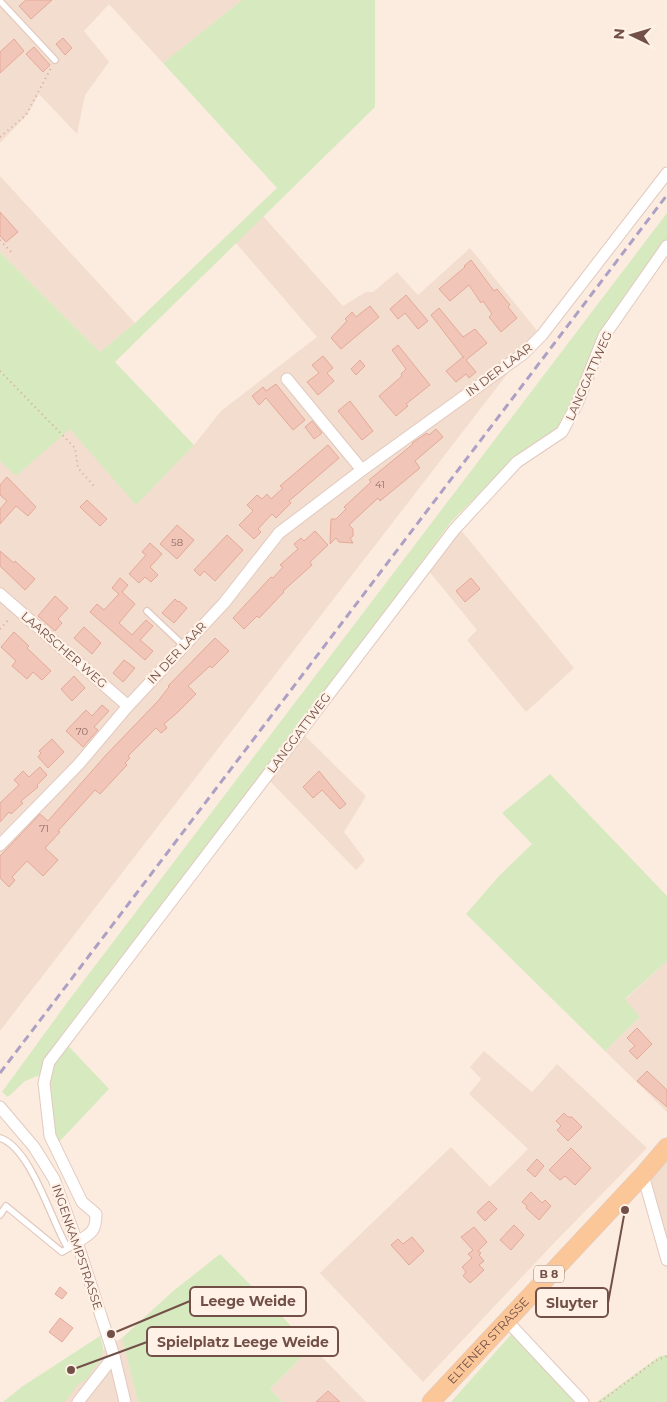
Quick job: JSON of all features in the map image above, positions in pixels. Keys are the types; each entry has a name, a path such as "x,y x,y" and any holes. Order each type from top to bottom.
{"main road":[{"name":"ELTENER STRASSE","path":"430,1402 667,1147"}],"street":[{"name":"IN DER LAAR","path":"0,844 78,766 128,706 224,603 279,533 362,470 523,354 542,335 667,173"},
{"name":"LANGGATTWEG","path":"77,1242 90,1234 96,1226 96,1214 82,1202 50,1136 44,1083 49,1062 454,530 517,462 562,432 577,404 604,336 667,246"},
{"path":"287,379 362,470"},
{"name":"LAARSCHER WEG","path":"0,594 128,706"},
{"name":"INGENKAMPSTRASSE","path":"0,1107 34,1147 54,1179 77,1242 114,1356 126,1402"},
{"path":"643,1175 667,1260"},
{"path":"506,1321 583,1402"},
{"path":"78,1402 114,1356"}],"lane":[{"path":"0,1 55,60"},
{"path":"148,611 184,646"},
{"path":"0,1138 6,1140 19,1154 36,1179 66,1245 77,1242"},
{"path":"0,1215 6,1206 62,1252 77,1242"}],"path":[{"path":"0,137 26,114 55,60"},
{"path":"0,240 13,254"},
{"path":"0,371 75,448 78,468 94,486"},
{"path":"0,629 19,610"},
{"path":"600,1402 650,1364 667,1356"}],"shaded area":[{"path":"0,0 242,0 163,63 109,4 84,31 109,62 85,95 77,134 39,94 27,115 0,143"},
{"path":"0,176 135,323 100,352 0,252"},
{"path":"263,216 343,306 366,292 373,292 397,272 418,295 470,248 539,333 0,1031 0,461 16,476 70,428 136,504 194,445 221,411 317,337 235,242"},
{"path":"460,529 574,668 526,712 467,640 477,630 428,570"},
{"path":"305,736 366,796 344,832 365,860 356,870 268,779"},
{"path":"667,961 667,1112 605,1051 640,1017 625,1000"},
{"path":"484,1051 532,1092 557,1064 647,1148 423,1382 320,1273 451,1147 490,1187 528,1149 469,1094 481,1079 470,1067"},
{"path":"667,1159 667,1242 651,1179"},
{"path":"122,1338 138,1402 60,1402 91,1357"},
{"path":"312,1347 366,1402 283,1402 270,1389"}],"green space":[{"path":"242,0 375,0 375,107 115,362 194,445 136,505 70,429 16,476 0,461 0,252 100,352 135,323 277,188 163,63"},
{"path":"667,213 667,240 602,330 580,384 558,430 518,454 451,522 379,620 60,1037 109,1089 59,1142 55,1136 40,1075 25,1081 8,1097 2,1092 69,1000"},
{"path":"550,774 667,896 667,961 625,999 640,1017 605,1051 466,914 499,876 532,844 502,813"},
{"path":"220,1254 312,1347 270,1389 283,1402 138,1402 122,1338 172,1292"},
{"path":"515,1330 583,1402 451,1402"},
{"path":"100,1336 103,1347 102,1358 85,1381 79,1383 65,1402 3,1402 23,1386"},
{"path":"667,1355 667,1402 597,1402 660,1356"}],"building":[{"path":"26,0 52,0 31,19 19,6"},
{"path":"63,38 72,48 65,55 56,44"},
{"path":"14,39 24,51 0,73 0,52"},
{"path":"34,47 50,65 43,72 26,54"},
{"path":"0,212 18,232 6,242 0,236"},
{"path":"471,260 494,291 497,289 510,305 508,307 517,318 501,332 489,317 492,314 483,301 481,303 469,285 450,301 439,289"},
{"path":"406,295 428,321 418,329 405,313 398,319 390,309"},
{"path":"370,306 379,317 341,349 331,338 347,321 345,319 352,312 356,317"},
{"path":"439,308 463,337 475,329 487,343 466,360 476,372 469,378 466,374 456,382 446,371 464,358 431,315"},
{"path":"398,345 430,385 406,404 408,406 396,416 379,396 402,376 401,374 406,369 392,350"},
{"path":"323,356 333,368 327,373 334,381 318,395 307,382 319,373 312,365"},
{"path":"360,360 365,366 356,375 351,369"},
{"path":"276,384 305,420 293,430 266,398 259,405 252,396 263,387 266,391"},
{"path":"350,401 373,431 362,440 338,411"},
{"path":"312,421 322,433 314,439 305,427"},
{"path":"436,429 443,437 415,461 420,468 380,501 378,498 349,525 353,529 353,536 350,538 353,543 339,542 336,538 330,544 331,519 336,519 346,509 344,507 371,482 369,480 412,443 427,433 429,435"},
{"path":"328,445 339,458 289,501 291,503 276,518 272,514 258,529 261,532 254,539 239,525 253,511 247,505 257,495 262,499 267,494 271,499 283,488 280,486"},
{"path":"7,477 36,507 28,516 16,506 0,524 0,509 7,501 0,495 0,485"},
{"path":"87,500 107,519 100,526 80,507"},
{"path":"177,525 194,540 177,559 160,544"},
{"path":"315,531 328,545 310,562 312,565 283,591 259,618 257,616 244,629 233,618 271,577 273,578 283,567 280,565 298,549 294,544 301,538 304,541"},
{"path":"227,535 243,550 215,581 204,571 200,576 194,570"},
{"path":"150,543 162,554 150,567 158,575 151,582 145,577 139,583 129,574 146,555 142,552"},
{"path":"0,551 14,563 15,561 35,579 25,590 0,566"},
{"path":"120,578 128,585 122,592 135,604 119,623 132,635 146,620 153,626 140,640 153,651 145,660 90,612 97,604 104,610 119,594 112,588"},
{"path":"471,578 480,589 465,602 456,591"},
{"path":"55,596 68,608 58,619 62,623 55,631 38,616"},
{"path":"175,599 187,608 174,623 162,613"},
{"path":"84,627 101,643 92,654 74,638"},
{"path":"14,632 29,646 27,648 51,671 42,680 33,672 27,679 12,666 16,661 1,647"},
{"path":"215,638 229,651 212,668 210,666 188,686 196,694 164,724 167,728 161,733 156,728 128,756 130,758 125,763 127,765 100,794 95,790 58,831 60,832 45,848 58,860 43,876 27,861 12,877 15,880 9,887 0,878 0,856 40,814 48,821 106,755 158,701 168,686"},
{"path":"124,660 135,668 123,682 113,673"},
{"path":"74,676 85,688 72,701 61,689"},
{"path":"102,705 109,711 94,727 98,730 83,747 66,731 86,710 92,716"},
{"path":"52,739 64,752 48,768 38,757 41,753 39,751"},
{"path":"40,767 47,775 37,785 38,787 21,801 23,803 11,814 9,812 0,822 0,803 19,785 14,780 23,771 29,777"},
{"path":"319,771 346,804 340,809 322,790 313,798 303,787"},
{"path":"637,1028 652,1044 637,1059 629,1051 635,1046 627,1038"},
{"path":"647,1071 667,1090 667,1107 637,1081"},
{"path":"564,1113 568,1117 572,1117 582,1127 568,1141 557,1130 561,1126 556,1121"},
{"path":"571,1148 591,1168 575,1185 565,1176 560,1180 549,1170"},
{"path":"537,1159 544,1166 535,1177 527,1170"},
{"path":"531,1192 542,1203 545,1200 551,1206 539,1220 522,1202"},
{"path":"489,1201 497,1209 485,1221 477,1212"},
{"path":"514,1225 524,1235 511,1250 500,1240"},
{"path":"474,1227 487,1242 478,1251 481,1253 479,1255 484,1261 479,1265 484,1270 470,1283 463,1276 466,1272 462,1267 472,1258 468,1254 473,1250 461,1237"},
{"path":"412,1237 424,1251 409,1265 391,1245 398,1239 403,1244"},
{"path":"60,1287 67,1293 62,1299 55,1294"},
{"path":"60,1318 73,1328 62,1342 49,1332"},
{"path":"328,1391 340,1402 316,1402"}],"railway":[{"path":"0,1073 667,195"}],"place":[{"name":"Sluyter","path":"625,1210"},
{"name":"Leege Weide","path":"111,1334"},
{"name":"Spielplatz Leege Weide","path":"71,1370"}]}
